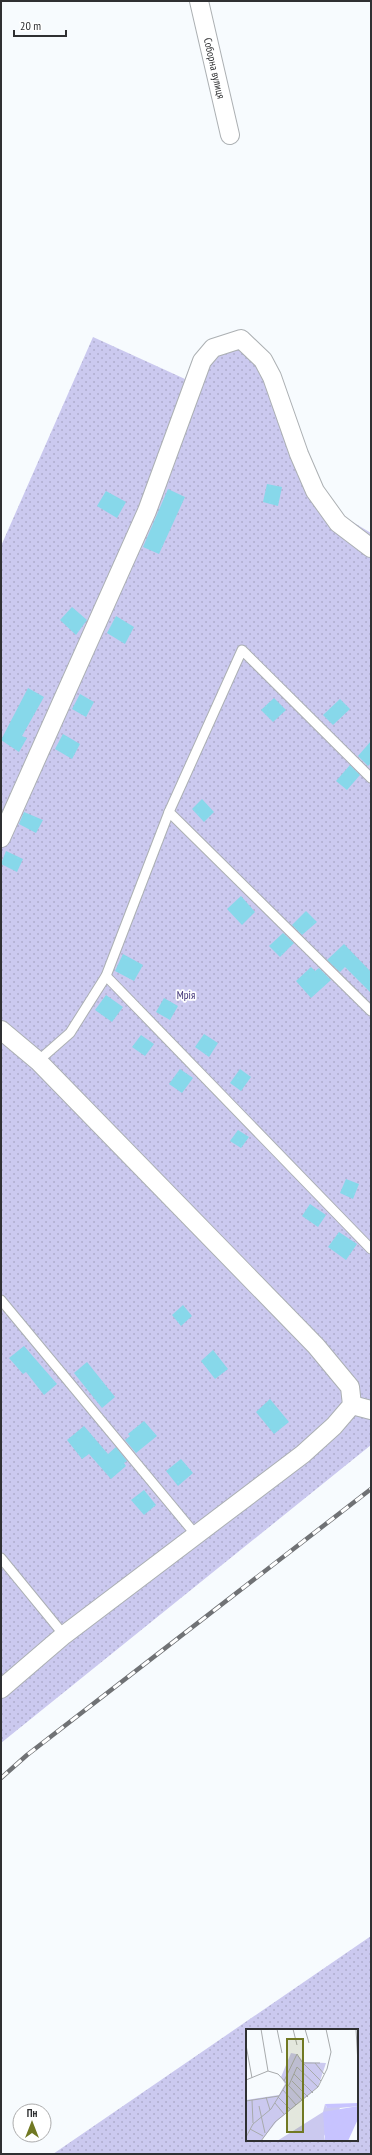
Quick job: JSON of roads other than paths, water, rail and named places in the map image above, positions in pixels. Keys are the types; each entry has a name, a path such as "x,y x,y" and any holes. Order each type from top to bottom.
{"street":[{"name":"Соборна вулиця","path":"199,1 230,135"},
{"path":"1,838 147,510 202,361 213,348 241,339 263,360 280,396 294,440 315,491 338,523 371,548"},
{"path":"1,1030 38,1061 316,1346 350,1387 352,1405 334,1426 303,1454 64,1635 1,1689"},
{"path":"352,1405 371,1410"}],"lane":[{"path":"38,1061 70,1033 106,976 168,812 242,650 371,778"},
{"path":"168,812 371,1011"},
{"path":"106,976 371,1249"},
{"path":"1,1300 196,1535"},
{"path":"1,1558 64,1635"}],"railway":[{"path":"1,1778 27,1755 371,1489"}],"park label":[{"name":"Мрія","path":"186,995"}]}
